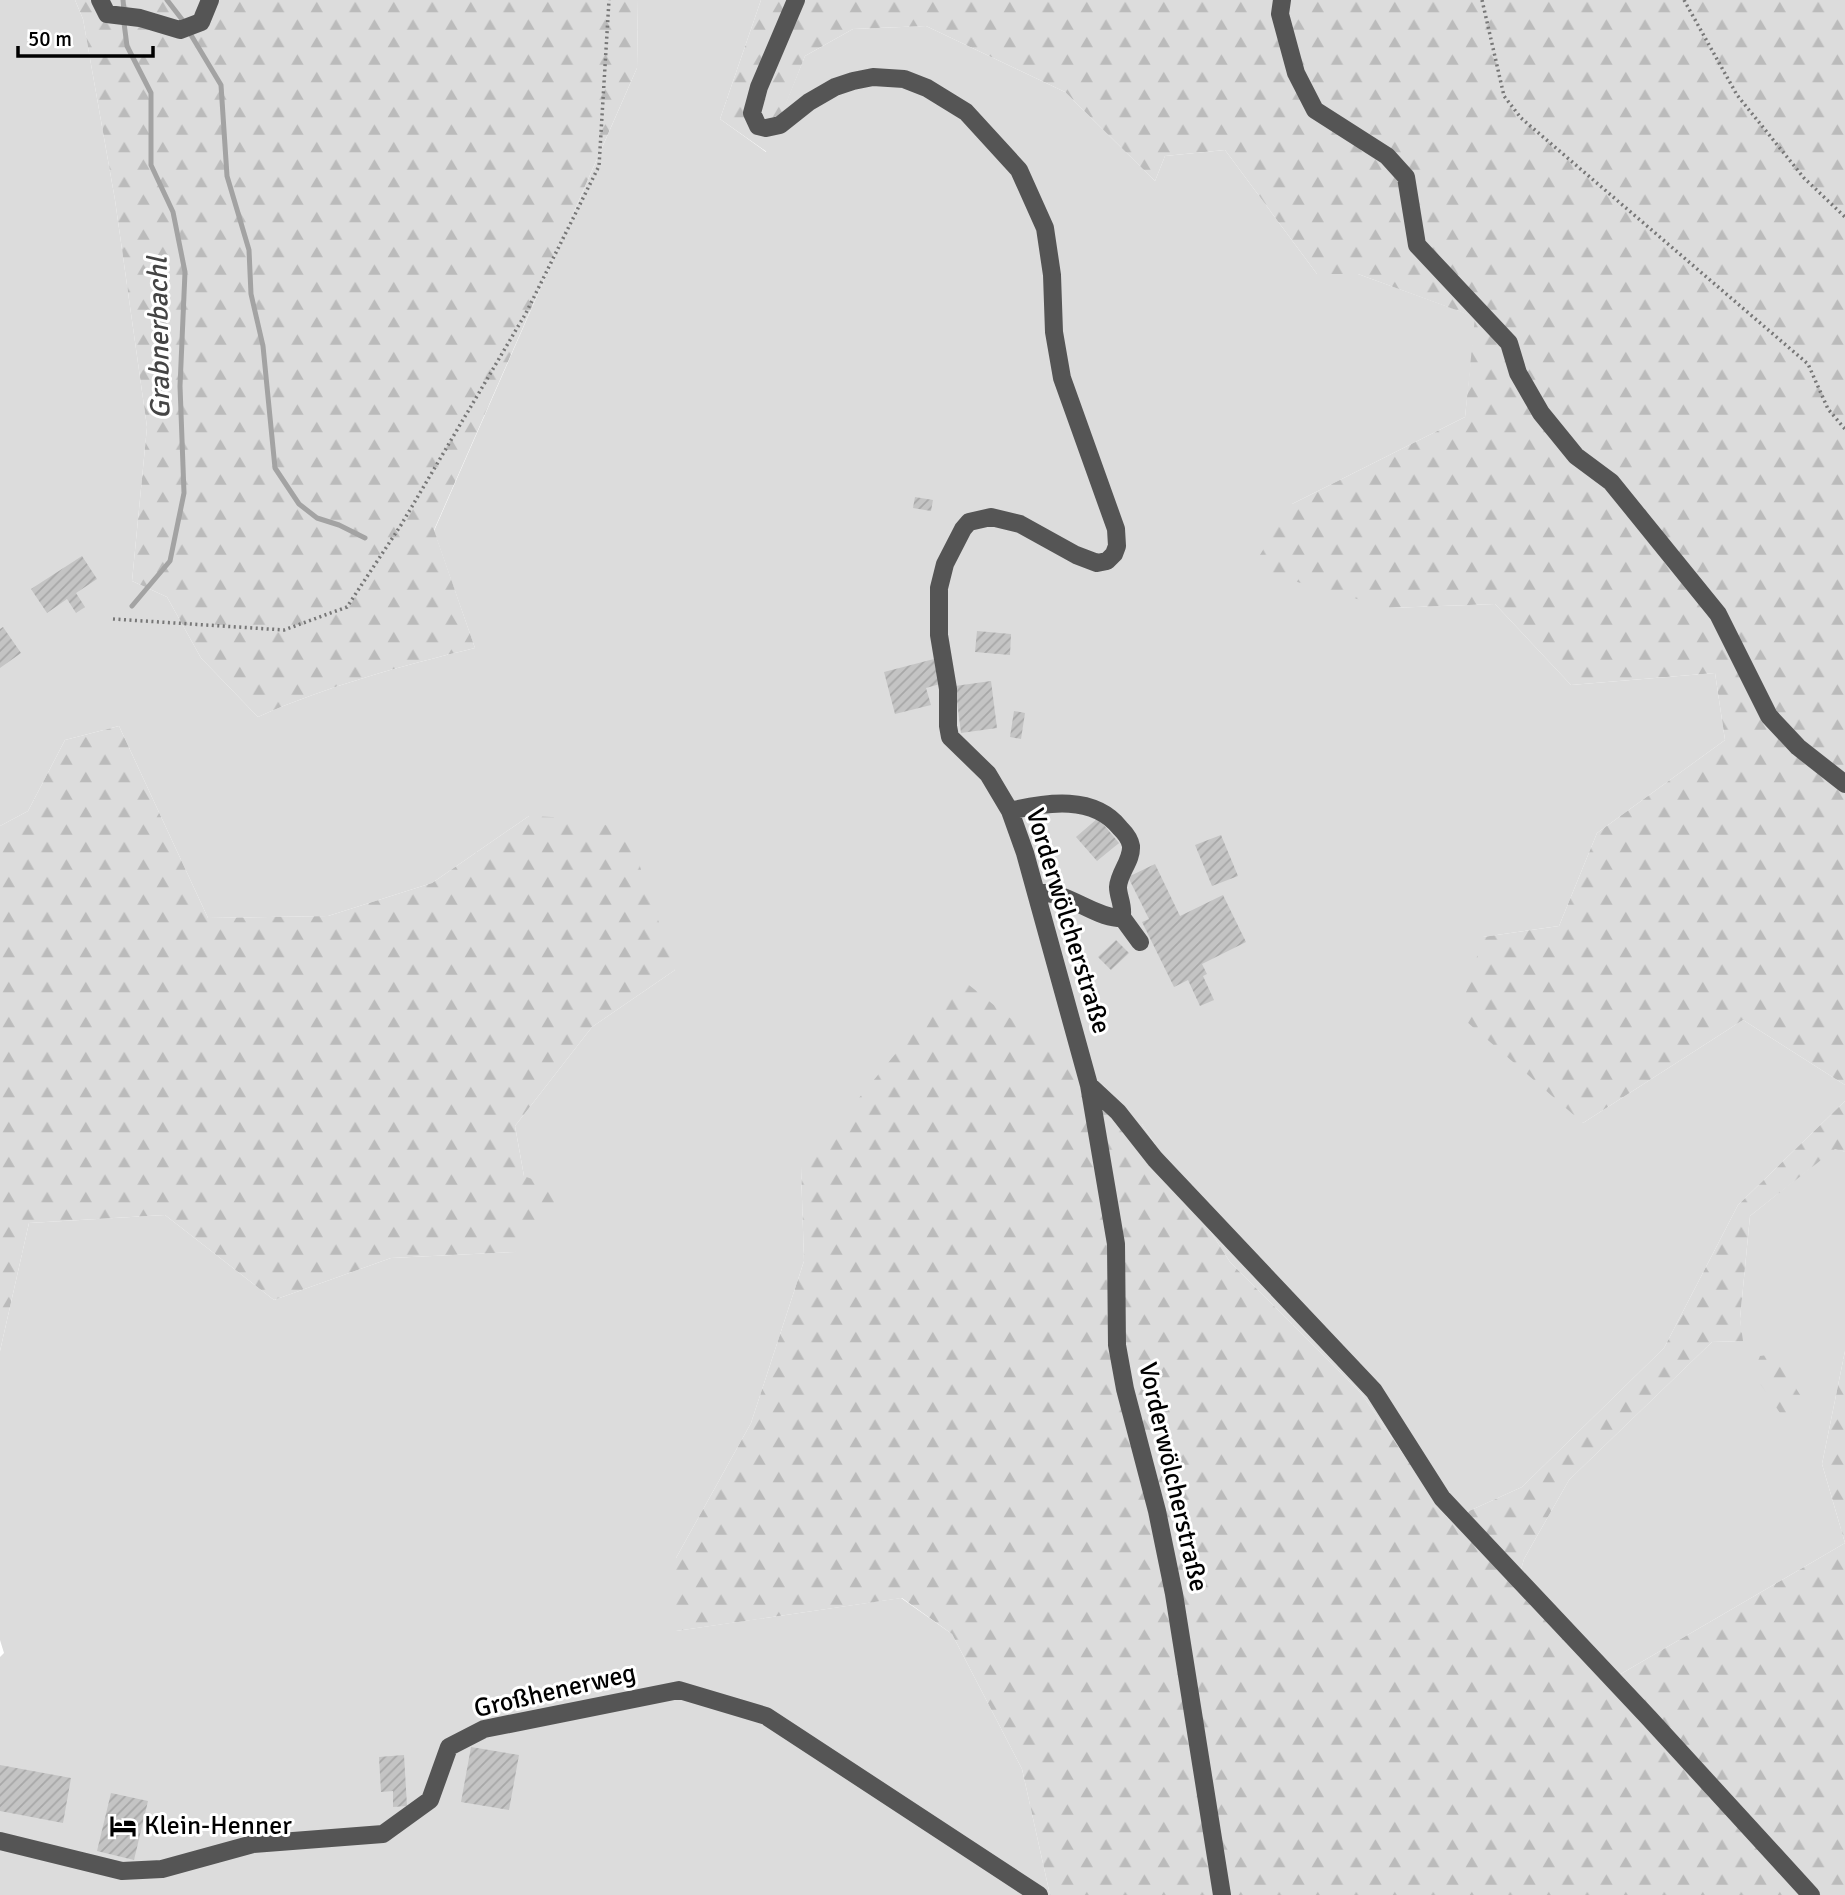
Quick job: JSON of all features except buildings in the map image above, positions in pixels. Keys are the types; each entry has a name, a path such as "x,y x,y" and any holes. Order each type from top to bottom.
{"street":[{"path":"100,0 107,14 140,18 180,30 201,22 210,0"},
{"name":"Vorderwölcherstraße","path":"796,0 759,87 752,113 758,126 766,128 780,125 809,102 835,87 853,81 873,77 904,79 927,88 966,111 1019,170 1045,228 1052,275 1054,332 1062,378 1116,529 1117,546 1111,558 1097,563 1076,555 1020,524 991,517 969,522 949,554 939,588 939,635 948,689 950,737 988,774 1010,811 1026,853 1089,1085 1116,1244 1117,1345 1174,1594 1222,1895"},
{"path":"1282,0 1280,13 1296,73 1315,110 1387,156 1406,177 1417,245 1508,343 1518,373 1549,424 1576,456 1611,482 1718,614 1769,716 1798,747 1845,784"},
{"path":"1010,811 1076,804 1098,808 1113,818 1131,845 1118,889 1121,916 1140,942"},
{"path":"1036,893 1063,896 1109,917 1121,916"},
{"path":"1089,1085 1118,1112 1155,1159 1374,1391 1443,1498 1811,1895"},
{"name":"Großhenerweg","path":"0,1841 122,1871 162,1869 253,1844 383,1834 430,1800 449,1747 484,1729 679,1690 766,1716 1039,1895"}],"path":[{"path":"113,619 284,630 347,607 401,524 526,313 599,166 609,0"},
{"path":"1482,0 1504,96 1521,118 1808,364 1828,409 1845,429"},
{"path":"1684,0 1738,95 1804,178 1845,217"}],"green space":[{"path":"0,0 75,0 83,19 115,200 147,427 132,581 167,597 201,658 258,717 365,678 475,648 434,531 637,68 638,0 761,0 720,119 766,152 805,56 853,29 926,26 1065,92 1155,181 1165,156 1225,150 1317,274 1358,274 1476,317 1465,417 1292,504 1389,608 1495,604 1571,685 1715,673 1725,740 1597,833 1559,926 1483,937 1583,1123 1743,1020 1845,1085 1845,1101 1738,1205 1664,1348 1522,1487 1449,1520 1361,1393 1230,1262 1142,1124 801,1168 804,1261 751,1423 676,1558 676,1631 901,1598 952,1634 1022,1769 1050,1895 0,1895 0,1657 4,1653 0,1640 0,1351 29,1223 165,1215 274,1300 391,1258 515,1252 524,1176 515,1126 592,1027 675,970 529,816 432,883 328,916 208,918 119,726 65,740 28,811 0,826"},
{"path":"75,0 638,0 637,68 434,530 475,648 365,678 258,717 201,658 167,597 132,581 147,427 115,200 83,19"},
{"path":"761,0 1845,0 1845,1085 1743,1020 1583,1123 1459,1015 1483,937 1559,926 1597,833 1725,740 1715,673 1571,685 1495,604 1389,608 1251,569 1292,504 1465,417 1475,317 1358,274 1317,274 1225,150 1165,156 1155,181 1065,92 926,26 853,29 805,56 767,152 720,119"},
{"path":"119,726 208,918 328,916 432,883 529,816 596,819 631,840 675,970 592,1027 515,1126 524,1176 571,1194 515,1252 391,1258 274,1300 165,1215 29,1223 0,1351 0,826 28,811 65,740"},
{"path":"959,977 1142,1124 1230,1262 1361,1393 1449,1520 1522,1487 1664,1348 1738,1205 1845,1101 1845,1152 1835,1149 1750,1216 1740,1319 1743,1341 1712,1342 1569,1480 1524,1559 1516,1587 1619,1675 1845,1543 1845,1895 1050,1895 1022,1769 952,1634 902,1598 676,1631 676,1558 751,1423 804,1261 801,1168"},
{"path":"1835,1148 1845,1152 1845,1351 1822,1464 1845,1543 1619,1675 1516,1587 1524,1559 1569,1480 1712,1342 1742,1341 1740,1319 1750,1216"},
{"path":"1845,1351 1845,1543 1822,1464"},
{"path":"1774,1354 1813,1415 1786,1422 1753,1373 1760,1356"}],"waterway":[{"name":"Grabnerbachl","path":"123,0 124,11"},
{"path":"167,0 184,22"},
{"name":"Grabnerbachl","path":"124,23 127,46 151,93 151,165 173,212 185,272 180,386 184,493 170,561 132,606"},
{"path":"191,35 221,85 227,176 249,250 251,294 263,346 275,468 299,504 317,518 365,538"}],"place":[{"name":"Klein-Henner","path":"123,1826"}]}
